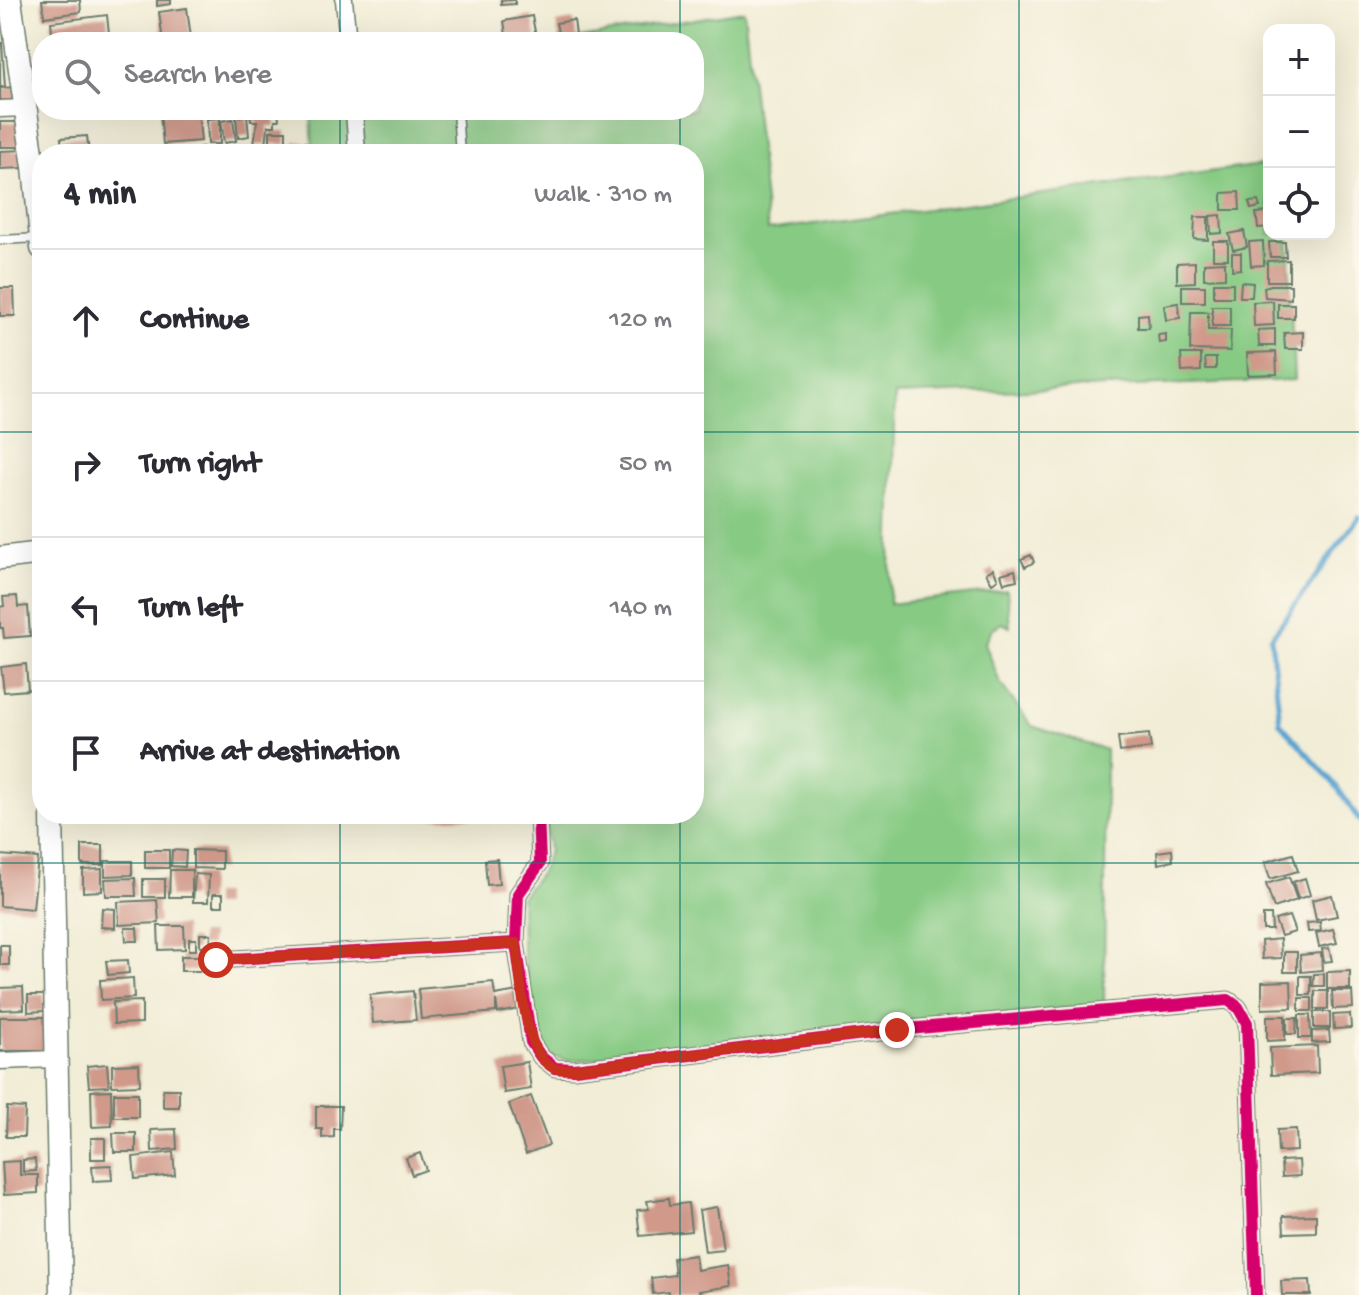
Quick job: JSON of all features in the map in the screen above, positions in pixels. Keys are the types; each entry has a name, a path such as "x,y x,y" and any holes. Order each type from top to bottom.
{"main road":[{"path":"10,0 32,152"},
{"path":"0,558 32,554"},
{"path":"52,824 61,1295"}],"street":[{"path":"344,0 347,32"},
{"path":"0,109 26,108"},
{"path":"355,120 356,144"},
{"path":"538,824 540,863 518,894 516,943 531,1042 541,1057 555,1068 574,1069 897,1030 1228,1000 1238,1007 1247,1023 1256,1295"},
{"path":"216,960 516,943"},
{"path":"0,1061 56,1059"}],"lane":[{"path":"458,120 459,144"},
{"path":"0,240 32,238"}],"green space":[{"path":"744,11 768,230 1263,165 1263,240 1288,240 1294,380 895,395 889,604 1007,590 1010,627 1002,623 992,629 985,643 1000,683 1032,726 1106,750 1104,1004 569,1061 548,1055 537,1041 522,944 521,897 542,870 549,851 546,824 704,824 704,144 313,144 311,120 704,120 704,32 617,32"}],"building":[{"path":"42,0 80,0 81,12 44,17"},
{"path":"157,0 171,0 171,4 157,6"},
{"path":"501,0 515,0 515,4 501,5"},
{"path":"187,8 190,32 162,32 159,12"},
{"path":"107,15 109,32 52,32 51,22"},
{"path":"532,16 535,32 506,32 504,21"},
{"path":"574,20 576,32 558,32 556,23"},
{"path":"2,43 5,87 0,87"},
{"path":"19,87 19,103 0,103 0,88"},
{"path":"161,120 199,120 201,141 163,144"},
{"path":"207,120 220,120 220,144 208,144"},
{"path":"233,120 236,141 224,143 221,121"},
{"path":"236,120 247,120 249,136 238,138"},
{"path":"275,120 275,126 268,126 266,144 254,144 257,121 251,121"},
{"path":"0,122 20,122 20,147 0,147"},
{"path":"270,131 286,131 286,144 270,144"},
{"path":"87,136 88,144 61,144 61,138"},
{"path":"24,150 24,168 0,169 0,151"},
{"path":"1239,192 1240,210 1222,210 1222,193"},
{"path":"1258,201 1260,207 1251,209 1249,202"},
{"path":"1263,212 1263,228 1258,228 1256,213"},
{"path":"1221,215 1222,233 1211,234 1210,216"},
{"path":"1195,217 1208,217 1208,240 1194,239"},
{"path":"1244,231 1247,247 1233,250 1229,234"},
{"path":"1213,241 1228,241 1228,259 1213,259"},
{"path":"1263,241 1264,265 1251,266 1249,242"},
{"path":"1269,242 1285,242 1286,257 1270,257"},
{"path":"1232,253 1241,253 1241,269 1232,270"},
{"path":"1289,260 1289,281 1267,281 1267,261"},
{"path":"1195,262 1195,282 1177,283 1177,263"},
{"path":"1225,262 1225,278 1204,279 1204,263"},
{"path":"1241,282 1253,283 1252,297 1240,297"},
{"path":"1214,283 1233,283 1233,297 1214,297"},
{"path":"1291,285 1291,299 1265,297 1264,287"},
{"path":"1182,286 1205,286 1205,302 1182,302"},
{"path":"0,288 14,288 15,316 0,316"},
{"path":"1273,301 1274,325 1254,326 1253,302"},
{"path":"1178,303 1180,318 1166,320 1164,305"},
{"path":"1278,304 1294,304 1294,318 1278,318"},
{"path":"1212,306 1230,306 1230,326 1212,326"},
{"path":"1191,312 1208,312 1208,330 1231,330 1230,351 1190,350"},
{"path":"1148,314 1149,328 1138,328 1138,315"},
{"path":"1275,329 1275,346 1259,346 1258,330"},
{"path":"1303,332 1303,349 1285,349 1284,333"},
{"path":"1166,334 1166,342 1159,343 1158,335"},
{"path":"1276,352 1277,374 1248,375 1247,353"},
{"path":"1181,354 1201,354 1201,371 1182,372"},
{"path":"1205,358 1216,358 1216,369 1206,369"},
{"path":"1031,555 1034,562 1025,567 1021,559"},
{"path":"993,569 998,579 992,583 986,573"},
{"path":"1015,570 1017,580 1004,583 1001,574"},
{"path":"17,596 18,607 28,606 30,636 4,638 3,628 0,628 3,597"},
{"path":"26,664 28,690 4,692 1,667"},
{"path":"1149,734 1151,748 1120,752 1118,737"},
{"path":"82,845 103,845 103,865 82,865"},
{"path":"145,850 169,850 169,868 145,868"},
{"path":"172,850 186,851 185,867 171,866"},
{"path":"193,850 222,851 222,869 193,868"},
{"path":"1172,850 1173,861 1158,864 1157,852"},
{"path":"1293,854 1298,871 1270,879 1265,862"},
{"path":"0,855 38,858 33,909 0,906"},
{"path":"497,859 499,884 487,885 485,860"},
{"path":"105,861 132,861 132,875 105,876"},
{"path":"102,869 102,891 83,892 83,870"},
{"path":"170,870 192,870 192,897 169,897"},
{"path":"195,874 209,875 208,902 193,902"},
{"path":"1289,877 1297,900 1274,908 1266,884"},
{"path":"135,878 136,896 106,896 105,879"},
{"path":"1305,878 1310,895 1298,899 1293,882"},
{"path":"143,879 165,879 165,897 143,897"},
{"path":"213,894 223,894 223,906 213,906"},
{"path":"1332,895 1337,916 1316,920 1312,900"},
{"path":"157,900 159,923 119,925 118,902"},
{"path":"102,908 115,909 115,928 101,927"},
{"path":"1263,915 1271,915 1272,930 1263,930"},
{"path":"1289,916 1295,932 1281,936 1275,920"},
{"path":"1320,922 1321,931 1308,932 1307,923"},
{"path":"158,926 184,926 185,949 159,950"},
{"path":"125,928 137,928 138,941 126,941"},
{"path":"1333,929 1337,943 1319,947 1316,933"},
{"path":"200,934 211,934 210,946 200,946"},
{"path":"189,939 196,939 196,950 189,950"},
{"path":"1280,939 1281,958 1262,959 1261,941"},
{"path":"0,945 9,945 9,965 0,965"},
{"path":"1329,948 1332,961 1324,962 1322,949"},
{"path":"1284,952 1297,952 1297,972 1284,972"},
{"path":"1321,953 1322,970 1301,972 1300,955"},
{"path":"181,956 213,956 212,971 181,971"},
{"path":"128,960 129,973 108,975 106,961"},
{"path":"1350,971 1350,989 1327,989 1327,972"},
{"path":"1314,974 1324,974 1324,986 1313,986"},
{"path":"1300,976 1311,976 1311,995 1300,995"},
{"path":"133,978 134,998 101,1000 100,980"},
{"path":"1291,981 1292,1008 1262,1009 1262,982"},
{"path":"493,982 495,995 523,990 526,1008 498,1013 496,1000 496,1012 421,1019 418,989"},
{"path":"23,987 24,1009 0,1010 0,988"},
{"path":"413,991 416,1020 373,1023 370,995"},
{"path":"1315,991 1328,991 1328,1009 1315,1009"},
{"path":"1332,991 1352,991 1353,1008 1333,1009"},
{"path":"28,995 44,995 44,1011 28,1012"},
{"path":"1299,998 1312,998 1312,1011 1299,1011"},
{"path":"142,1001 142,1023 114,1024 113,1002"},
{"path":"1314,1012 1330,1012 1330,1028 1314,1028"},
{"path":"1350,1014 1351,1028 1334,1029 1333,1015"},
{"path":"1299,1015 1310,1015 1311,1038 1299,1038"},
{"path":"1267,1016 1285,1016 1285,1040 1267,1041"},
{"path":"0,1017 45,1017 45,1051 0,1051"},
{"path":"1287,1018 1297,1018 1296,1034 1287,1034"},
{"path":"1329,1030 1330,1042 1312,1043 1312,1031"},
{"path":"1317,1046 1318,1073 1271,1075 1270,1048"},
{"path":"527,1062 531,1089 504,1093 500,1066"},
{"path":"107,1064 109,1086 89,1087 87,1066"},
{"path":"139,1064 140,1085 112,1086 112,1065"},
{"path":"163,1089 179,1089 179,1107 163,1107"},
{"path":"111,1090 112,1126 92,1127 91,1091"},
{"path":"114,1093 138,1093 138,1117 114,1117"},
{"path":"531,1096 549,1145 526,1154 509,1104"},
{"path":"316,1106 341,1106 340,1129 334,1129 334,1137 322,1138 322,1129 316,1129"},
{"path":"7,1107 25,1108 24,1137 6,1137"},
{"path":"176,1129 177,1149 152,1151 151,1130"},
{"path":"1296,1129 1297,1151 1278,1152 1277,1130"},
{"path":"113,1133 136,1133 136,1152 114,1152"},
{"path":"91,1138 105,1138 105,1159 91,1159"},
{"path":"173,1152 175,1175 135,1179 133,1157"},
{"path":"420,1153 426,1170 412,1175 406,1158"},
{"path":"35,1159 36,1171 23,1172 23,1160"},
{"path":"1299,1160 1300,1176 1282,1177 1281,1161"},
{"path":"20,1161 20,1175 38,1175 38,1193 4,1195 2,1162"},
{"path":"111,1165 112,1180 93,1181 92,1166"},
{"path":"669,1198 670,1205 688,1203 691,1231 640,1236 637,1210 649,1209 647,1201"},
{"path":"717,1207 723,1250 705,1252 699,1210"},
{"path":"1316,1215 1316,1232 1284,1233 1283,1216"},
{"path":"695,1255 697,1270 728,1265 731,1286 699,1291 700,1295 653,1294 651,1278 675,1275 673,1258"},
{"path":"1310,1280 1311,1295 1282,1295 1281,1281"}],"waterway":[{"path":"1359,517 1271,638 1280,723 1337,787 1359,820"}],"cycle path":[{"path":"538,824 540,863 518,894 516,943 531,1042 541,1057 555,1068 574,1069 897,1030 1228,1000 1238,1007 1247,1023 1256,1295"},
{"path":"216,960 516,943"}],"route":[{"path":"216,960 516,943 531,1042 541,1057 555,1068 574,1069 897,1030"}]}
